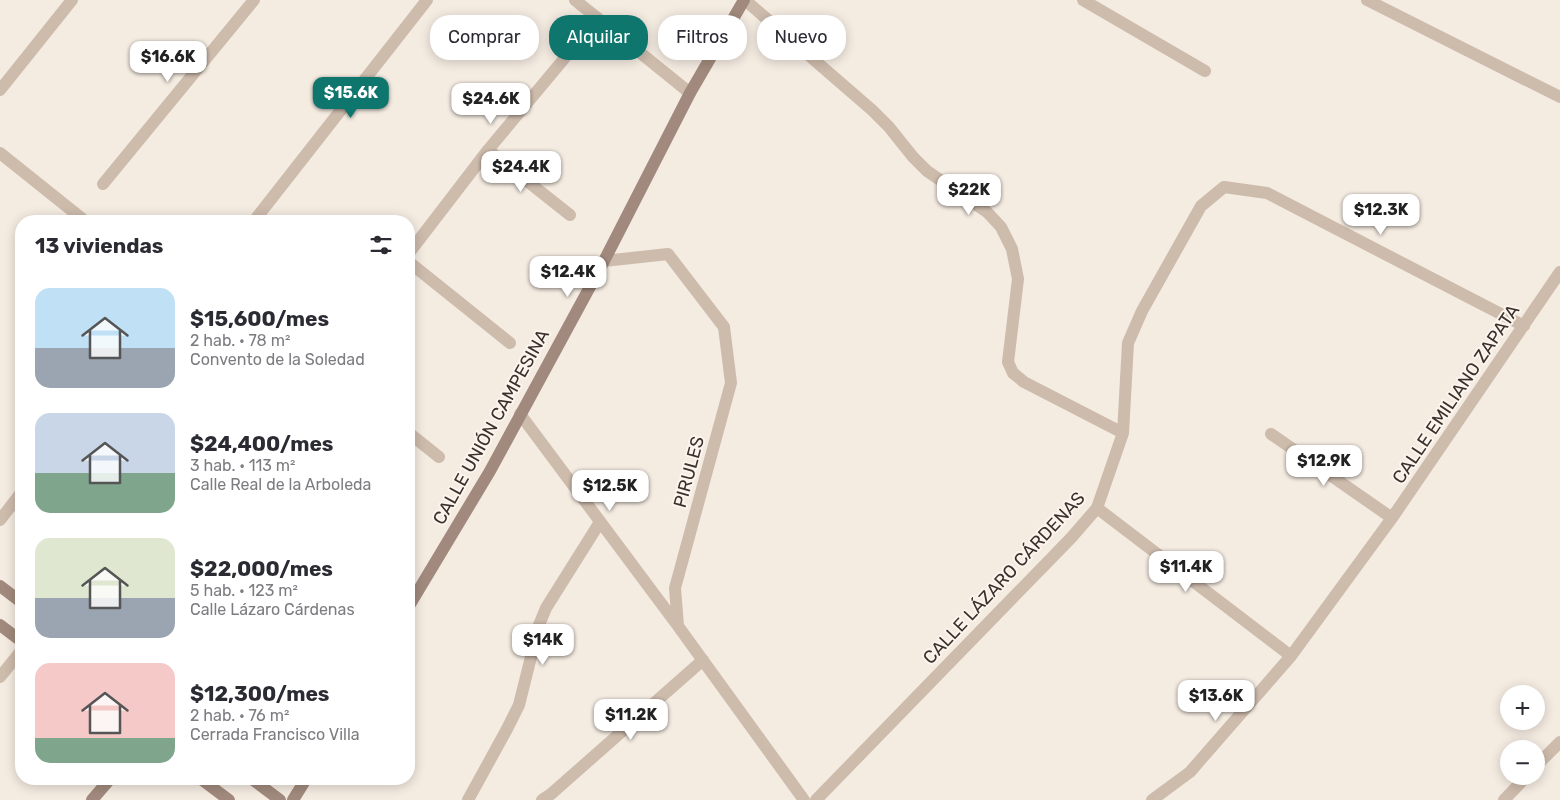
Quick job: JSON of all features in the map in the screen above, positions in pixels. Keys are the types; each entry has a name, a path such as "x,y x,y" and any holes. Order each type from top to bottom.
{"street":[{"path":"0,90 72,0"},
{"path":"103,184 254,0"},
{"path":"259,215 427,0"},
{"path":"575,0 594,15"},
{"path":"744,0 872,110 889,127 913,158 927,171 987,212 1001,227 1012,249 1018,279 1008,362 1013,373 1024,382 1123,433"},
{"name":"CALLE UNIÓN CAMPESINA","path":"415,596 490,470 604,261 690,92 744,0"},
{"path":"1082,0 1205,71"},
{"path":"1366,0 1560,97"},
{"path":"648,58 690,92"},
{"path":"415,245 488,150 563,60"},
{"path":"488,150 570,215"},
{"path":"0,153 78,215"},
{"name":"CALLE LÁZARO CÁRDENAS","path":"816,800 1098,508 1123,433 1128,343 1142,311 1201,206 1224,187 1267,193 1524,326"},
{"name":"PIRULES","path":"604,261 668,254 724,328 731,383 675,588 678,626"},
{"path":"415,267 510,343"},
{"name":"CALLE EMILIANO ZAPATA","path":"1152,800 1190,772 1291,656 1392,518 1560,272"},
{"path":"520,414 678,626 804,800"},
{"path":"1271,434 1392,518"},
{"path":"415,438 439,457"},
{"path":"0,520 15,501"},
{"path":"1098,508 1291,656"},
{"path":"468,800 519,705 539,625 546,608 600,522"},
{"path":"0,586 15,597"},
{"path":"0,625 15,636"},
{"path":"0,677 15,658"},
{"path":"542,800 703,660"},
{"path":"1545,757 1560,742"},
{"path":"92,800 105,785"},
{"path":"209,785 229,800"},
{"path":"260,785 280,800"},
{"path":"293,800 302,785"},
{"path":"1504,800 1518,785"}]}
